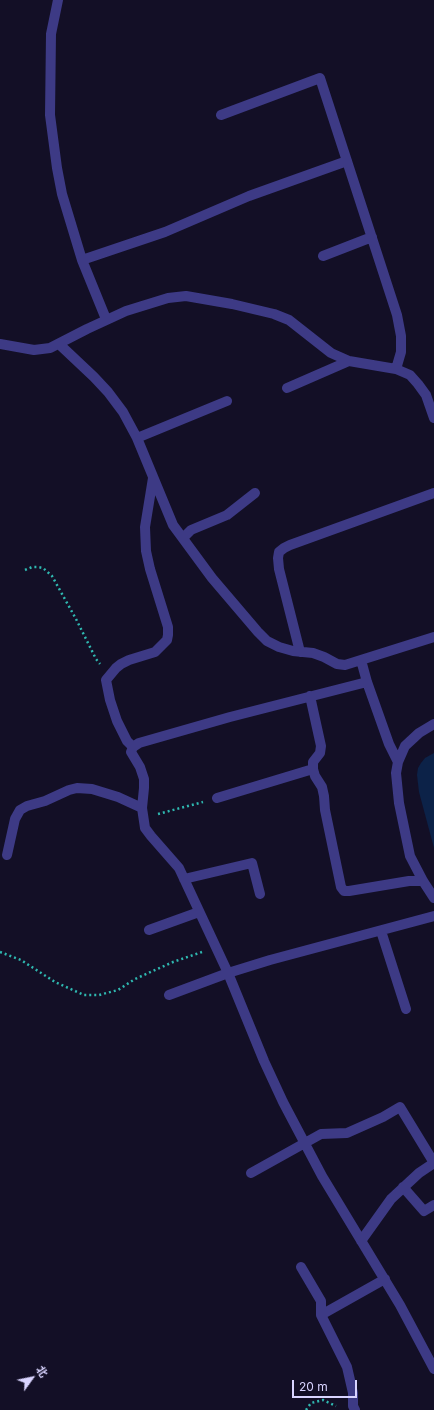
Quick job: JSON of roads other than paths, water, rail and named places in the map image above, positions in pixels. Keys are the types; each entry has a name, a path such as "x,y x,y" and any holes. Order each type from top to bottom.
{"street":[{"path":"58,0 51,34 50,115 62,194 82,260 106,319"},
{"path":"221,115 320,78 397,315 401,336 401,352 396,369"},
{"path":"82,260 165,232 249,196 347,161"},
{"path":"323,256 372,237"},
{"path":"0,344 34,350 50,348 106,319 148,303 168,298 186,296 232,304 274,314 288,320 331,353 348,361 396,369 410,375 426,395 434,418"},
{"path":"59,344 78,360 108,392 123,412 137,438 173,525 212,578 267,641 300,652 313,653 337,664 346,665 434,637"},
{"path":"287,388 348,361"},
{"path":"137,438 227,401"},
{"path":"133,748 126,741 117,721 110,700 106,680 116,668 129,660 155,652 167,640 168,627 146,551 146,527 153,478"},
{"path":"183,538 191,530 227,515 255,493"},
{"path":"300,652 279,569 279,552 290,545 434,493"},
{"path":"361,660 367,682 389,744 398,762"},
{"path":"367,682 230,717 139,743 131,752 144,779 142,813 145,828 179,868 216,946 264,1061 283,1102 304,1143 361,1241 430,1354 434,1369"},
{"path":"310,696 321,746 320,752 313,762 313,769 315,776 322,787 325,810 341,887 344,891 349,891 409,881 423,881"},
{"path":"434,724 411,739 401,753 396,773 399,803 407,845 412,861 434,898"},
{"path":"217,798 313,769"},
{"path":"7,856 15,819 20,810 69,790 77,788 92,789 118,797 142,813"},
{"path":"184,879 252,863 260,894"},
{"path":"149,930 199,912"},
{"path":"169,995 228,973 297,952 434,916"},
{"path":"381,931 406,1009"},
{"path":"252,1174 321,1134 347,1134 400,1107 434,1163 419,1173 391,1198 361,1241"},
{"path":"402,1187 424,1211 434,1205"},
{"path":"301,1267 321,1301 321,1315 347,1367 353,1393 353,1406 355,1410"},
{"path":"321,1315 385,1279"}],"water":[{"path":"434,753 434,848 419,792 417,775 418,768 421,763 425,758"}]}
